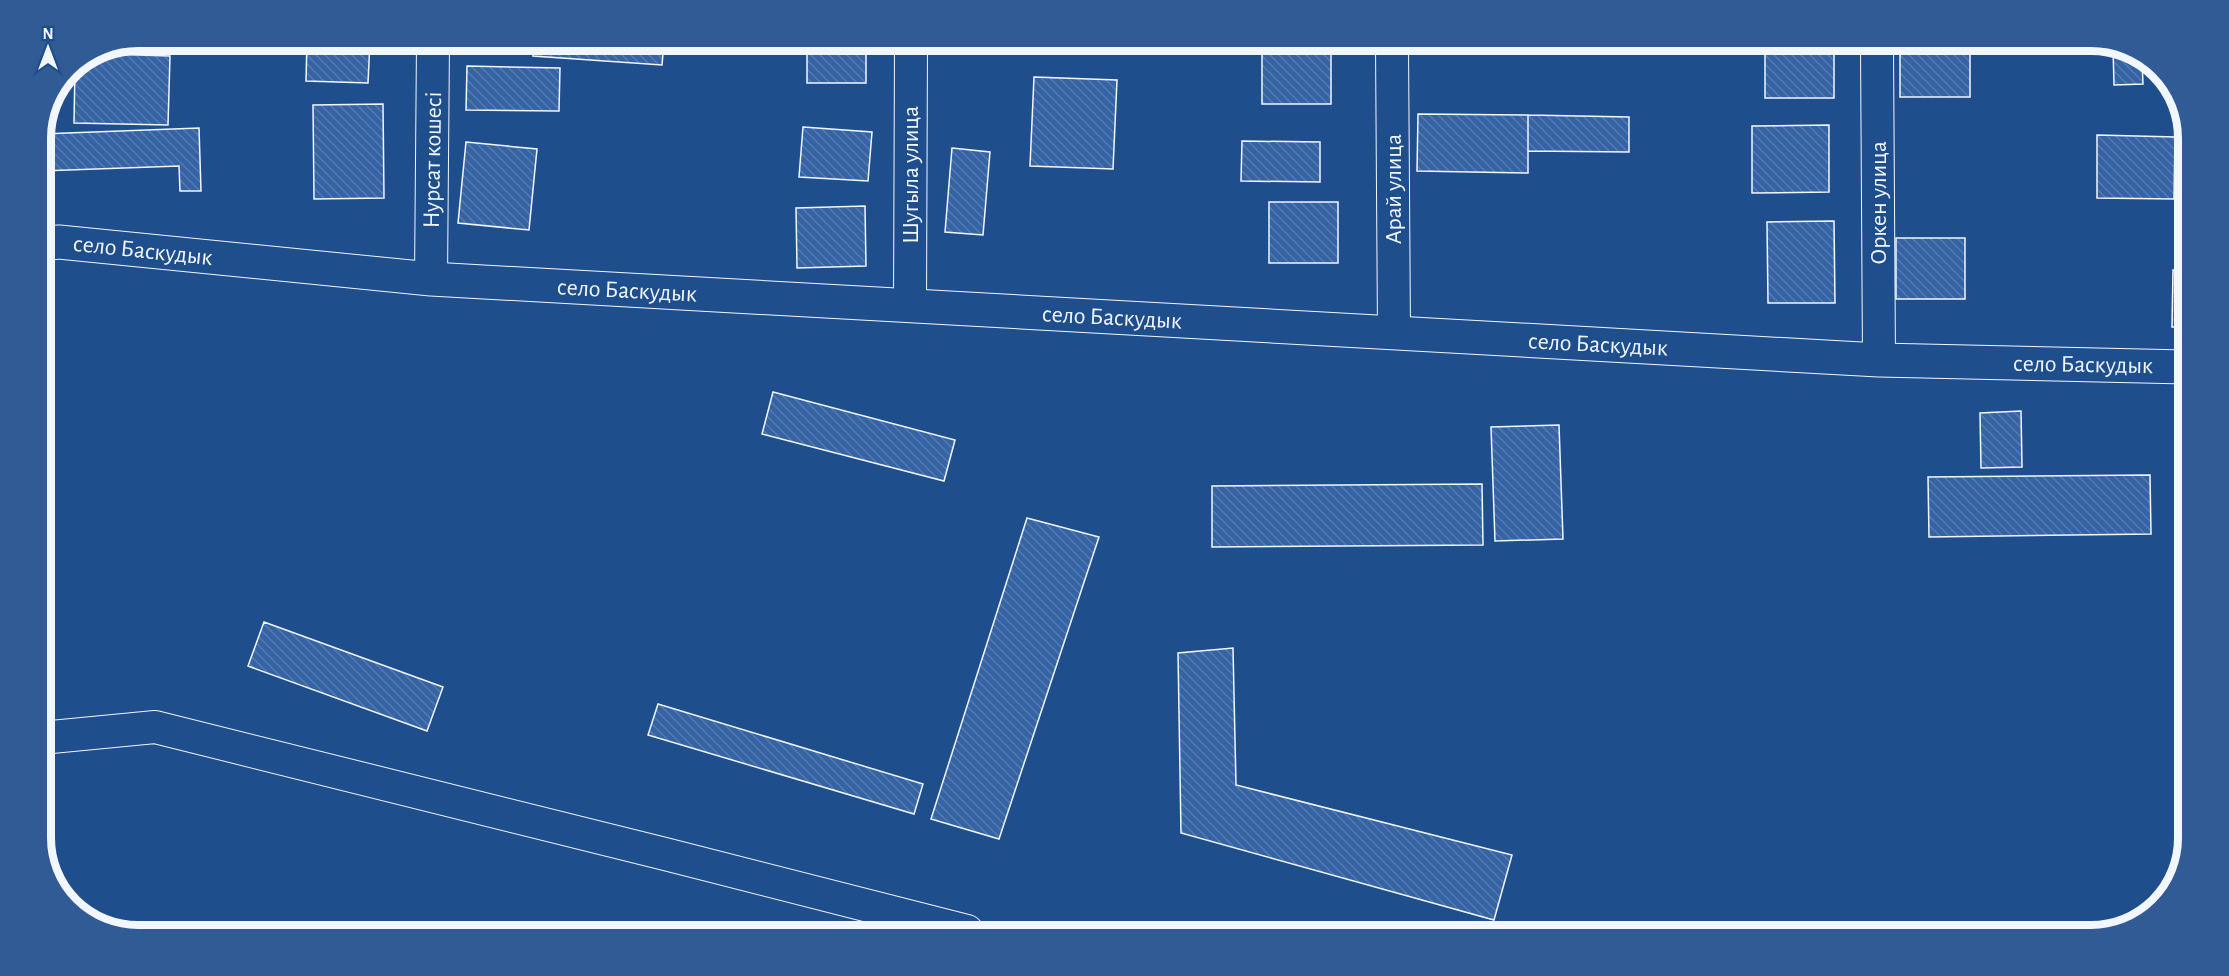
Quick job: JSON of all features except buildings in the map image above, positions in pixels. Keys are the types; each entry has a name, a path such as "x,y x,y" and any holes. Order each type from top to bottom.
{"street":[{"name":"Нурсат кошесi","path":"431,279 433,51"},
{"name":"Шугыла улица","path":"910,51 910,306"},
{"name":"Арай улица","path":"1392,51 1394,333"},
{"name":"Оркен улица","path":"1877,51 1879,360"},
{"name":"село Баскудык","path":"51,243 431,279 1879,360 2178,366"},
{"path":"51,737 155,728 944,925"}]}
